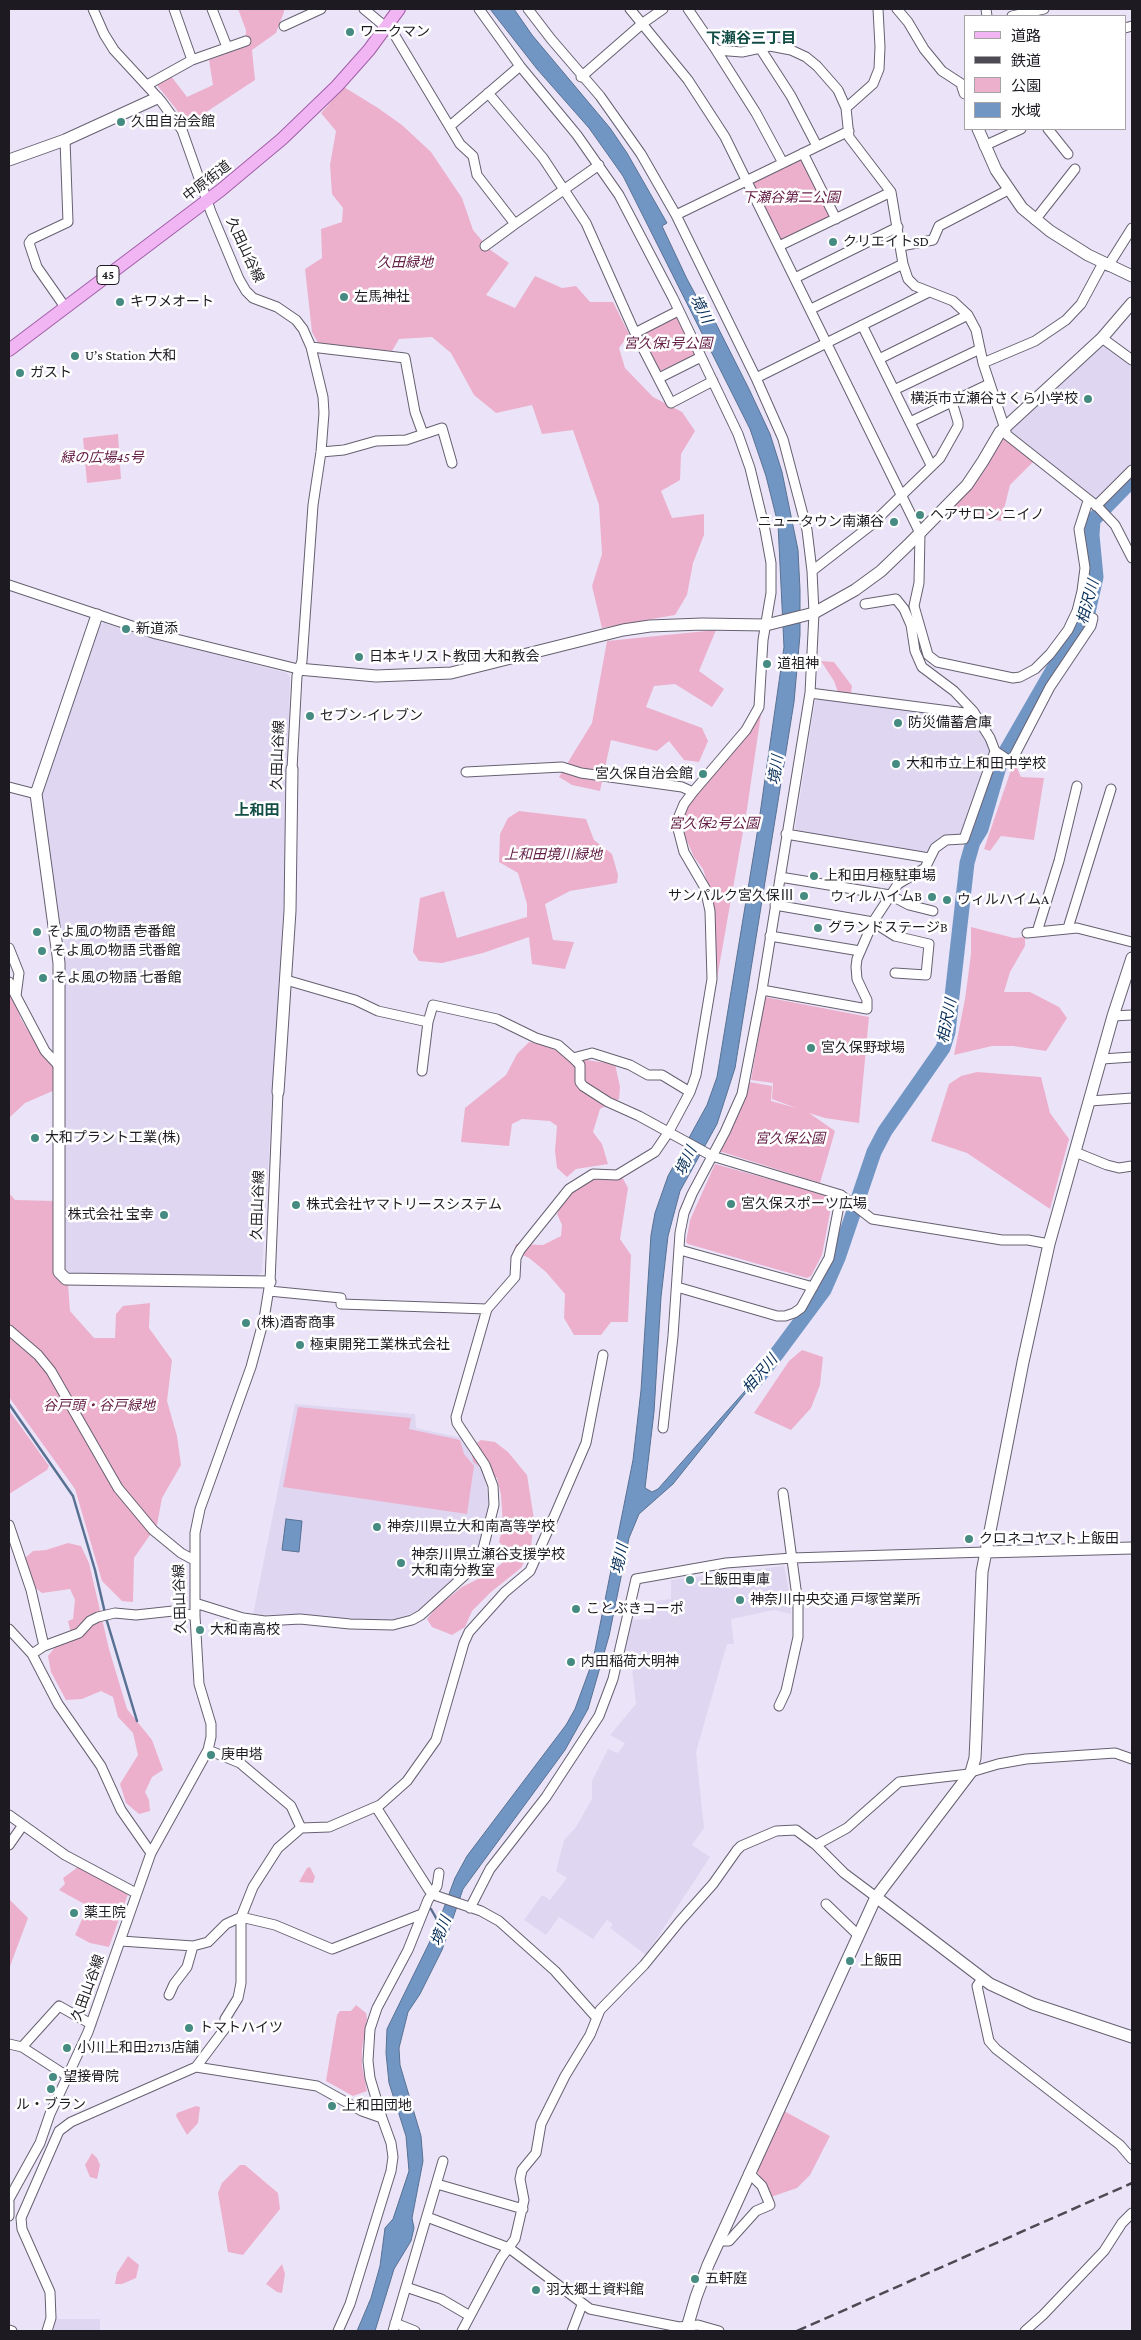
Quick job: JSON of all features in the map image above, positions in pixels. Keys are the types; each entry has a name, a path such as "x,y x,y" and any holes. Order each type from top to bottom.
{"main road":[{"name":"中原街道","path":"9,350 208,200 282,139 354,67 400,9"}],"street":[{"name":"久田山谷線","path":"9,2216 9,2200 20,2175 40,2143 50,2114 91,2024 151,1854 208,1750 212,1724 199,1684 195,1616 195,1533 200,1509 251,1368 269,1287 278,1092 290,911 292,769 298,669 302,661 313,505 321,452 323,398 311,347 303,329 296,320 278,307 252,298 246,291 239,279 182,130 147,85 114,50 104,34 93,9"},
{"path":"174,9 192,60"},
{"path":"212,9 227,47"},
{"path":"284,26 320,9"},
{"path":"364,9 387,26 405,51 460,144 473,156 477,174 516,224"},
{"path":"195,1603 243,1618 265,1621 300,1619 350,1624 394,1625 412,1620 421,1615 465,1575 482,1553 494,1505 493,1486 485,1466 457,1423 456,1418 487,1309 515,1277 516,1258 520,1250 569,1190 593,1174 617,1175 655,1152 668,1133 690,1092 696,1075 713,966 710,911 705,888 684,852 678,829 679,816 684,804 693,792 746,730 759,707 770,625 771,593 771,562 760,505 738,434 619,195 577,135 520,66 479,9"},
{"path":"528,9 582,77 600,96 641,154 676,216 772,412 793,470 807,530 812,571 810,693 762,990 742,1094 684,1213 680,1233 677,1287 663,1428"},
{"path":"630,9 688,80 725,137 920,533 922,540 919,583 914,606 928,655 937,662 1003,676 1020,677 1035,669 1050,654 1068,630 1077,612 1085,568 1079,529 1094,505 1132,470"},
{"path":"582,77 642,23 663,9"},
{"path":"688,9 756,113 782,163"},
{"path":"846,108 873,84 879,69 878,9"},
{"path":"897,9 908,22 924,49 942,71 964,87"},
{"path":"1017,15 1044,9"},
{"path":"147,85 192,60 246,41"},
{"path":"716,50 742,52 760,48 781,47 806,57 838,90 846,108 849,137 890,192 898,227 903,264 908,279 915,286 953,301 968,315 976,330 983,363 1006,435 1094,505 1118,530 1132,558"},
{"path":"760,48 791,96 817,146"},
{"path":"450,126 520,66"},
{"path":"488,93 543,158 586,223 635,333 671,403 713,382"},
{"path":"9,160 65,140 157,98"},
{"path":"676,216 849,130"},
{"path":"978,130 984,146 1008,190 1034,220 1105,265 1132,276"},
{"path":"984,146 1019,130"},
{"path":"1049,130 1068,154"},
{"path":"65,140 68,222 32,239 29,243 37,267 65,308"},
{"path":"803,153 836,218"},
{"path":"485,246 599,165"},
{"path":"1034,220 1075,169"},
{"path":"901,246 933,240 939,226 1008,190"},
{"path":"779,246 890,192"},
{"path":"795,278 898,227"},
{"path":"983,363 1034,340 1066,320 1081,304 1105,265 1132,228"},
{"path":"811,309 903,264"},
{"path":"756,378 929,292"},
{"path":"9,585 156,634 298,669 376,676 452,673 650,626 702,624 770,625 812,614 854,591 881,571 920,533 975,474 1003,429 1102,338 1132,304"},
{"path":"635,333 678,311"},
{"path":"879,359 968,315"},
{"path":"862,325 931,465"},
{"path":"1102,338 1132,360"},
{"path":"311,347 405,358 415,412 423,434"},
{"path":"894,390 980,349"},
{"path":"659,378 701,357"},
{"path":"910,422 989,384"},
{"path":"812,571 870,526 902,496 946,449 958,426 952,402"},
{"path":"321,452 344,450 376,441 406,440 442,428 452,463"},
{"path":"854,591 866,607 896,599 904,609 911,625 915,650 922,667 954,691 973,711 998,752 1011,762 1050,687 1091,626 1093,618"},
{"path":"97,615 36,794 59,963 59,1272 61,1276 66,1279 269,1287 341,1298 341,1304 487,1309"},
{"path":"810,693 965,713 973,711"},
{"path":"762,990 867,1009 867,1000 856,974 857,958 873,922 898,884 925,868 935,848 946,840 964,839 998,752"},
{"path":"466,772 562,767 580,773 682,788 693,792"},
{"path":"1078,786 1059,861 1032,932 1077,928 1132,942"},
{"path":"9,787 36,794"},
{"path":"1068,928 1111,789"},
{"path":"786,834 929,858"},
{"path":"780,877 890,895 909,905 933,911"},
{"path":"775,905 873,922 895,936 929,944 926,975 895,973"},
{"path":"770,936 860,951"},
{"path":"9,948 19,973 16,996"},
{"path":"687,2329 696,2298 719,2241 876,1896 970,1773 975,1758 982,1572 1023,1362 1049,1244 1113,1016 1130,970 1132,958"},
{"path":"286,980 354,1000 378,1011 428,1022"},
{"path":"9,983 45,1051 59,1066"},
{"path":"422,1071 428,1022 433,1005 497,1019 536,1038 558,1045 580,1064 580,1082 583,1086 608,1102 639,1116 711,1155 841,1195 851,1200 872,1219 1002,1240 1028,1240 1049,1244"},
{"path":"1113,1016 1132,1015"},
{"path":"573,1058 592,1053 630,1065 648,1075 662,1075 690,1092"},
{"path":"1102,1059 1132,1057"},
{"path":"1090,1101 1132,1098"},
{"path":"1076,1152 1107,1165 1119,1168 1132,1166"},
{"path":"677,1287 777,1316 785,1316 801,1308 829,1258 841,1195"},
{"path":"680,1250 813,1286"},
{"path":"9,1330 38,1355 51,1371 118,1488 160,1536 181,1553 194,1560"},
{"path":"47,2331 51,2318 50,2292 25,2236 21,2218 59,2130 70,2122 196,2067 229,2023 226,2016 238,1998 241,1983 241,1917 248,1897 260,1873 284,1841 301,1828 329,1827 376,1807 407,1781 428,1754 436,1740 464,1643 469,1632 505,1592 530,1571 586,1443 604,1355"},
{"path":"780,1706 790,1677 798,1638 798,1604 783,1493"},
{"path":"9,1525 31,1590 44,1646"},
{"path":"469,1907 490,1869 546,1797 598,1716 613,1679 636,1579 726,1563 792,1558 1132,1548"},
{"path":"32,1654 44,1646 78,1634 90,1621 114,1613 136,1615 173,1611 195,1616"},
{"path":"9,1629 32,1654 58,1704 101,1766 121,1810 151,1854"},
{"path":"208,1750 240,1764 291,1806 301,1828"},
{"path":"816,1845 847,1828 899,1782 970,1773 998,1764 1026,1759 1115,1753 1132,1759"},
{"path":"376,1807 418,1876 435,1894 499,1921 555,1971 596,2017"},
{"path":"9,1816 23,1824 64,1855 136,1893"},
{"path":"9,1845 23,1824"},
{"path":"462,2331 501,2258 515,2239 524,2200 520,2179 522,2170 536,2153 541,2124 564,2076 590,2035 600,2010 644,1965 713,1884 742,1846 776,1831 791,1829 816,1845 844,1873 982,1979 1008,1994 1033,2004 1132,2037"},
{"path":"338,2331 350,2304 391,2171 393,2157 391,2143 370,2078 368,2061 370,2029 377,2008 408,1950 422,1914 435,1894 440,1873"},
{"path":"826,1904 858,1935"},
{"path":"120,1941 193,1946 208,1942 226,1924 241,1917 275,1925 332,1949 422,1914"},
{"path":"169,1995 174,1984 187,1967 193,1946"},
{"path":"982,1979 977,1986 989,2041 996,2049 1120,2145 1132,2159"},
{"path":"22,2047 59,2006 91,2024"},
{"path":"9,2044 22,2047 67,2076"},
{"path":"196,2067 317,2086 362,2111 382,2118"},
{"path":"415,2331 394,2327 443,2161"},
{"path":"719,2241 729,2241 756,2210 770,2205 762,2186 749,2173"},
{"path":"437,2184 523,2209"},
{"path":"1024,2331 1043,2315 1104,2251 1122,2223 1132,2213"},
{"path":"427,2217 509,2248 582,2305 590,2309 687,2329 698,2325 719,2331"},
{"path":"406,2287 441,2299 470,2316"},
{"path":"572,2331 582,2305"}],"shaded area":[{"name":"横浜市立瀬谷さくら小学校","path":"1104,344 1128,360 1132,365 1132,468 1100,499 1094,499 1011,432 1011,429"},
{"path":"104,623 137,634 287,673 290,677 284,898 262,1272 257,1277 68,1274 63,1270 62,1066 41,795 99,625"},
{"name":"大和市立上和田中学校","path":"820,698 972,718 990,746 990,753 964,834 960,836 948,835 923,853 798,833 795,828 815,701"},
{"name":"神奈川県立大和南高等学校","path":"295,1404 415,1414 416,1428 463,1438 483,1471 490,1505 479,1550 461,1574 418,1611 393,1620 354,1620 298,1614 253,1615"},
{"path":"784,1566 790,1596 791,1614 774,1610 731,1619 734,1644 727,1644 696,1752 704,1828 692,1845 710,1857 646,1955 610,1928 613,1924 607,1920 593,1939 559,1917 546,1935 524,1920 542,1895 550,1900 567,1878 556,1871 564,1840 576,1827 592,1799 592,1781 608,1749 618,1753 625,1743 610,1735 636,1704 630,1652 623,1650 630,1620 651,1619 649,1602 671,1599 671,1580"},
{"path":"56,2319 100,2319 100,2331 53,2331"}],"green space":[{"path":"238,9 284,9 284,12 276,33 252,50 255,80 188,124 157,85 171,76 187,97 213,85 209,60 245,47 246,30"},
{"name":"久田緑地","path":"344,87 402,125 431,152 462,198 473,230 489,249 509,263 486,295 515,308 535,276 562,288 576,286 590,302 613,302 629,334 619,348 625,368 653,397 682,412 695,431 681,454 680,480 661,491 672,518 704,514 704,535 693,563 687,595 675,615 602,628 592,586 602,554 599,505 573,430 542,434 532,405 496,413 474,395 451,353 432,337 399,339 392,351 318,343 312,332 305,269 322,258 321,229 342,222 343,208 332,194 330,165 336,131 321,113"},
{"name":"下瀬谷第二公園","path":"801,155 831,217 781,242 750,180"},
{"name":"宮久保1号公園","path":"677,316 695,355 660,371 641,333"},
{"name":"緑の広場45号","path":"118,434 121,479 87,483 83,438"},
{"path":"1003,435 1033,462 1010,485 1001,521 950,510"},
{"path":"716,630 699,671 724,689 712,707 675,684 654,686 646,707 702,728 708,741 699,762 684,760 669,741 657,751 611,740 600,791 572,785 559,777 592,723 607,641"},
{"path":"821,661 834,662 852,686 851,693 838,692 834,681"},
{"name":"宮久保2号公園","path":"761,714 747,809 716,984 714,916 711,894 703,869 694,857 683,832 683,817 688,804 750,732"},
{"path":"1012,767 1017,768 1021,777 1044,778 1034,840 1001,836 990,851 984,849"},
{"name":"上和田境川緑地","path":"519,811 586,819 594,840 612,854 618,875 617,883 570,891 545,904 553,940 574,942 565,969 532,964 529,937 483,953 442,963 419,961 413,952 420,898 444,891 457,938 527,917 527,904 518,873 499,862 500,834 508,818"},
{"path":"971,927 1014,938 1025,937 1025,946 1010,972 1004,992 1030,992 1059,1007 1067,1018 1046,1051 1013,1046 992,1046 954,1055 965,999 971,954"},
{"path":"9,994 14,1000 21,1019 35,1042 55,1069 55,1090 25,1103 9,1118"},
{"name":"宮久保野球場","path":"765,997 869,1017 859,1123 825,1118 809,1113 835,1131 820,1183 719,1151 749,1082 772,1086 771,1101 796,1108 772,1099 773,1083 751,1080"},
{"path":"529,1042 579,1059 615,1064 620,1087 619,1099 600,1109 593,1132 602,1144 608,1164 576,1169 567,1177 557,1168 555,1151 557,1126 550,1121 522,1119 512,1124 509,1146 461,1142 465,1108 506,1075 517,1054"},
{"path":"977,1072 1041,1077 1050,1113 1069,1139 1050,1209 967,1153 931,1141 949,1084 961,1076"},
{"name":"宮久保スポーツ広場","path":"715,1164 833,1197 822,1255 811,1276 807,1278 686,1242 690,1220"},
{"path":"621,1175 628,1188 620,1239 631,1255 628,1322 611,1322 601,1335 574,1335 564,1318 565,1294 546,1272 529,1258 514,1251 516,1244 543,1245 561,1236 562,1225 557,1214 569,1191 591,1178"},
{"name":"谷戸頭・谷戸緑地","path":"9,1193 15,1200 56,1201 56,1270 68,1284 70,1311 94,1338 115,1338 116,1314 123,1306 150,1303 149,1328 172,1360 167,1401 177,1436 181,1465 162,1498 157,1525 134,1558 133,1602 122,1601 102,1581 75,1489 9,1397"},
{"path":"802,1350 823,1357 820,1385 811,1408 791,1430 754,1413 789,1361"},
{"path":"298,1407 411,1418 409,1429 460,1440 464,1454 474,1466 467,1514 283,1487"},
{"name":"谷戸頭・谷戸緑地","path":"9,1410 49,1466 47,1470 9,1494"},
{"path":"481,1440 495,1442 508,1452 527,1475 534,1519 531,1548 521,1568 491,1592 472,1611 465,1627 452,1635 432,1627 427,1619 436,1608 462,1587 490,1573 506,1560 509,1551 499,1542 503,1526 501,1495 497,1478 473,1462 471,1447"},
{"path":"68,1543 81,1546 89,1563 109,1649 127,1709 152,1740 163,1770 152,1777 145,1792 149,1800 150,1811 139,1814 126,1803 120,1784 138,1755 133,1733 118,1717 113,1697 101,1691 82,1699 66,1700 51,1672 48,1656 56,1646 72,1638 68,1621 73,1619 75,1600 70,1589 42,1593 33,1586 25,1558 33,1551 46,1550"},
{"path":"78,1867 128,1894 109,1947 90,1943 75,1935 88,1906 59,1890 65,1884 63,1878"},
{"path":"310,1867 315,1877 313,1883 299,1882 307,1868"},
{"path":"9,1899 28,1918 9,1969"},
{"path":"356,2005 366,2013 367,2019 362,2049 362,2066 367,2091 353,2096 326,2081 337,2015 340,2011 351,2011"},
{"path":"196,2106 200,2107 198,2123 187,2135 176,2116 177,2113"},
{"path":"784,2111 830,2136 810,2175 797,2188 771,2197 757,2171"},
{"path":"92,2153 100,2165 97,2179 90,2177 85,2165"},
{"path":"240,2165 245,2165 278,2193 280,2209 243,2255 228,2252 218,2193 222,2183"},
{"path":"128,2256 139,2265 136,2278 122,2284 115,2284 117,2273"},
{"path":"282,2264 285,2274 282,2293 277,2292 266,2284"}],"water":[{"name":"境川","path":"490,9 514,9 532,35 610,128 627,153 667,223 662,226 687,279 699,301 704,300 770,434 782,472 798,550 800,635 794,702 735,1068 717,1124 680,1191 668,1236 661,1297 654,1412 645,1488 652,1492 658,1489 768,1365 673,1484 639,1514 629,1538 609,1636 588,1709 565,1750 463,1889 442,1950 420,1994 408,2012 399,2048 400,2065 421,2136 423,2161 412,2218 414,2228 411,2241 394,2269 375,2331 357,2331 371,2298 380,2266 385,2228 393,2219 409,2171 406,2136 389,2083 386,2053 387,2029 436,1929 455,1878 467,1856 566,1725 575,1709 593,1660 633,1460 641,1390 651,1235 655,1213 668,1176 707,1105 717,1077 758,828 784,647 778,524 766,476 750,429 623,176 589,128 537,69"},
{"path":"286,1519 302,1521 299,1552 282,1550"}],"waterway":[{"name":"相沢川","path":"755,1381 824,1290 838,1258 874,1152 885,1131 943,1048 948,1032 967,863 973,842 981,829 1001,760 1058,661 1072,645 1086,621 1096,577 1092,535 1093,520 1132,480"},
{"path":"9,1404 73,1496 95,1570 105,1613"},
{"path":"106,1618 137,1721"},
{"name":"境川","path":"431,1909 440,1925"}],"railway":[{"path":"797,2331 1132,2183"}],"place":[{"name":"ワークマン","path":"350,32"},
{"name":"久田自治会館","path":"121,122"},
{"name":"クリエイトSD","path":"833,242"},
{"name":"左馬神社","path":"344,297"},
{"name":"キワメオート","path":"120,302"},
{"name":"U’s Station 大和","path":"75,356"},
{"name":"ガスト","path":"20,373"},
{"name":"横浜市立瀬谷さくら小学校","path":"1088,399"},
{"name":"ヘアサロン ニイノ","path":"920,515"},
{"name":"ニュータウン南瀬谷","path":"894,522"},
{"name":"新道添","path":"126,629"},
{"name":"日本キリスト教団 大和教会","path":"359,657"},
{"name":"道祖神","path":"767,664"},
{"name":"セブン-イレブン","path":"310,716"},
{"name":"防災備蓄倉庫","path":"898,723"},
{"name":"大和市立上和田中学校","path":"896,764"},
{"name":"宮久保自治会館","path":"703,774"},
{"name":"上和田月極駐車場","path":"814,876"},
{"name":"サンパルク宮久保Ⅲ","path":"804,896"},
{"name":"ウィルハイムB","path":"932,897"},
{"name":"ウィルハイムA","path":"947,900"},
{"name":"グランドステージB","path":"818,928"},
{"name":"そよ風の物語 壱番館","path":"37,932"},
{"name":"そよ風の物語 弐番館","path":"42,951"},
{"name":"そよ風の物語 七番館","path":"43,978"},
{"name":"宮久保野球場","path":"811,1048"},
{"name":"大和プラント工業(株)","path":"35,1138"},
{"name":"宮久保スポーツ広場","path":"731,1204"},
{"name":"株式会社ヤマトリースシステム","path":"296,1205"},
{"name":"株式会社 宝幸","path":"164,1215"},
{"name":"(株)酒寄商事","path":"246,1323"},
{"name":"極東開発工業株式会社","path":"300,1345"},
{"name":"神奈川県立大和南高等学校","path":"377,1527"},
{"name":"クロネコヤマト上飯田","path":"969,1539"},
{"name":"神奈川県立瀬谷支援学校 大和南分教室","path":"401,1563"},
{"name":"上飯田車庫","path":"690,1580"},
{"name":"神奈川中央交通 戸塚営業所","path":"740,1600"},
{"name":"ことぶきコーポ","path":"576,1609"},
{"name":"大和南高校","path":"200,1630"},
{"name":"内田稲荷大明神","path":"571,1662"},
{"name":"庚申塔","path":"211,1755"},
{"name":"薬王院","path":"74,1913"},
{"name":"上飯田","path":"850,1961"},
{"name":"トマトハイツ","path":"189,2028"},
{"name":"小川上和田2713店舗","path":"67,2048"},
{"name":"望接骨院","path":"53,2077"},
{"name":"ル・ブラン","path":"51,2089"},
{"name":"上和田団地","path":"332,2106"},
{"name":"五軒庭","path":"695,2279"},
{"name":"羽太郷土資料館","path":"536,2290"}],"district":[{"name":"下瀬谷三丁目","path":"751,38"},
{"name":"上和田","path":"257,810"}],"park label":[{"name":"宮久保公園","path":"790,1139"}]}
